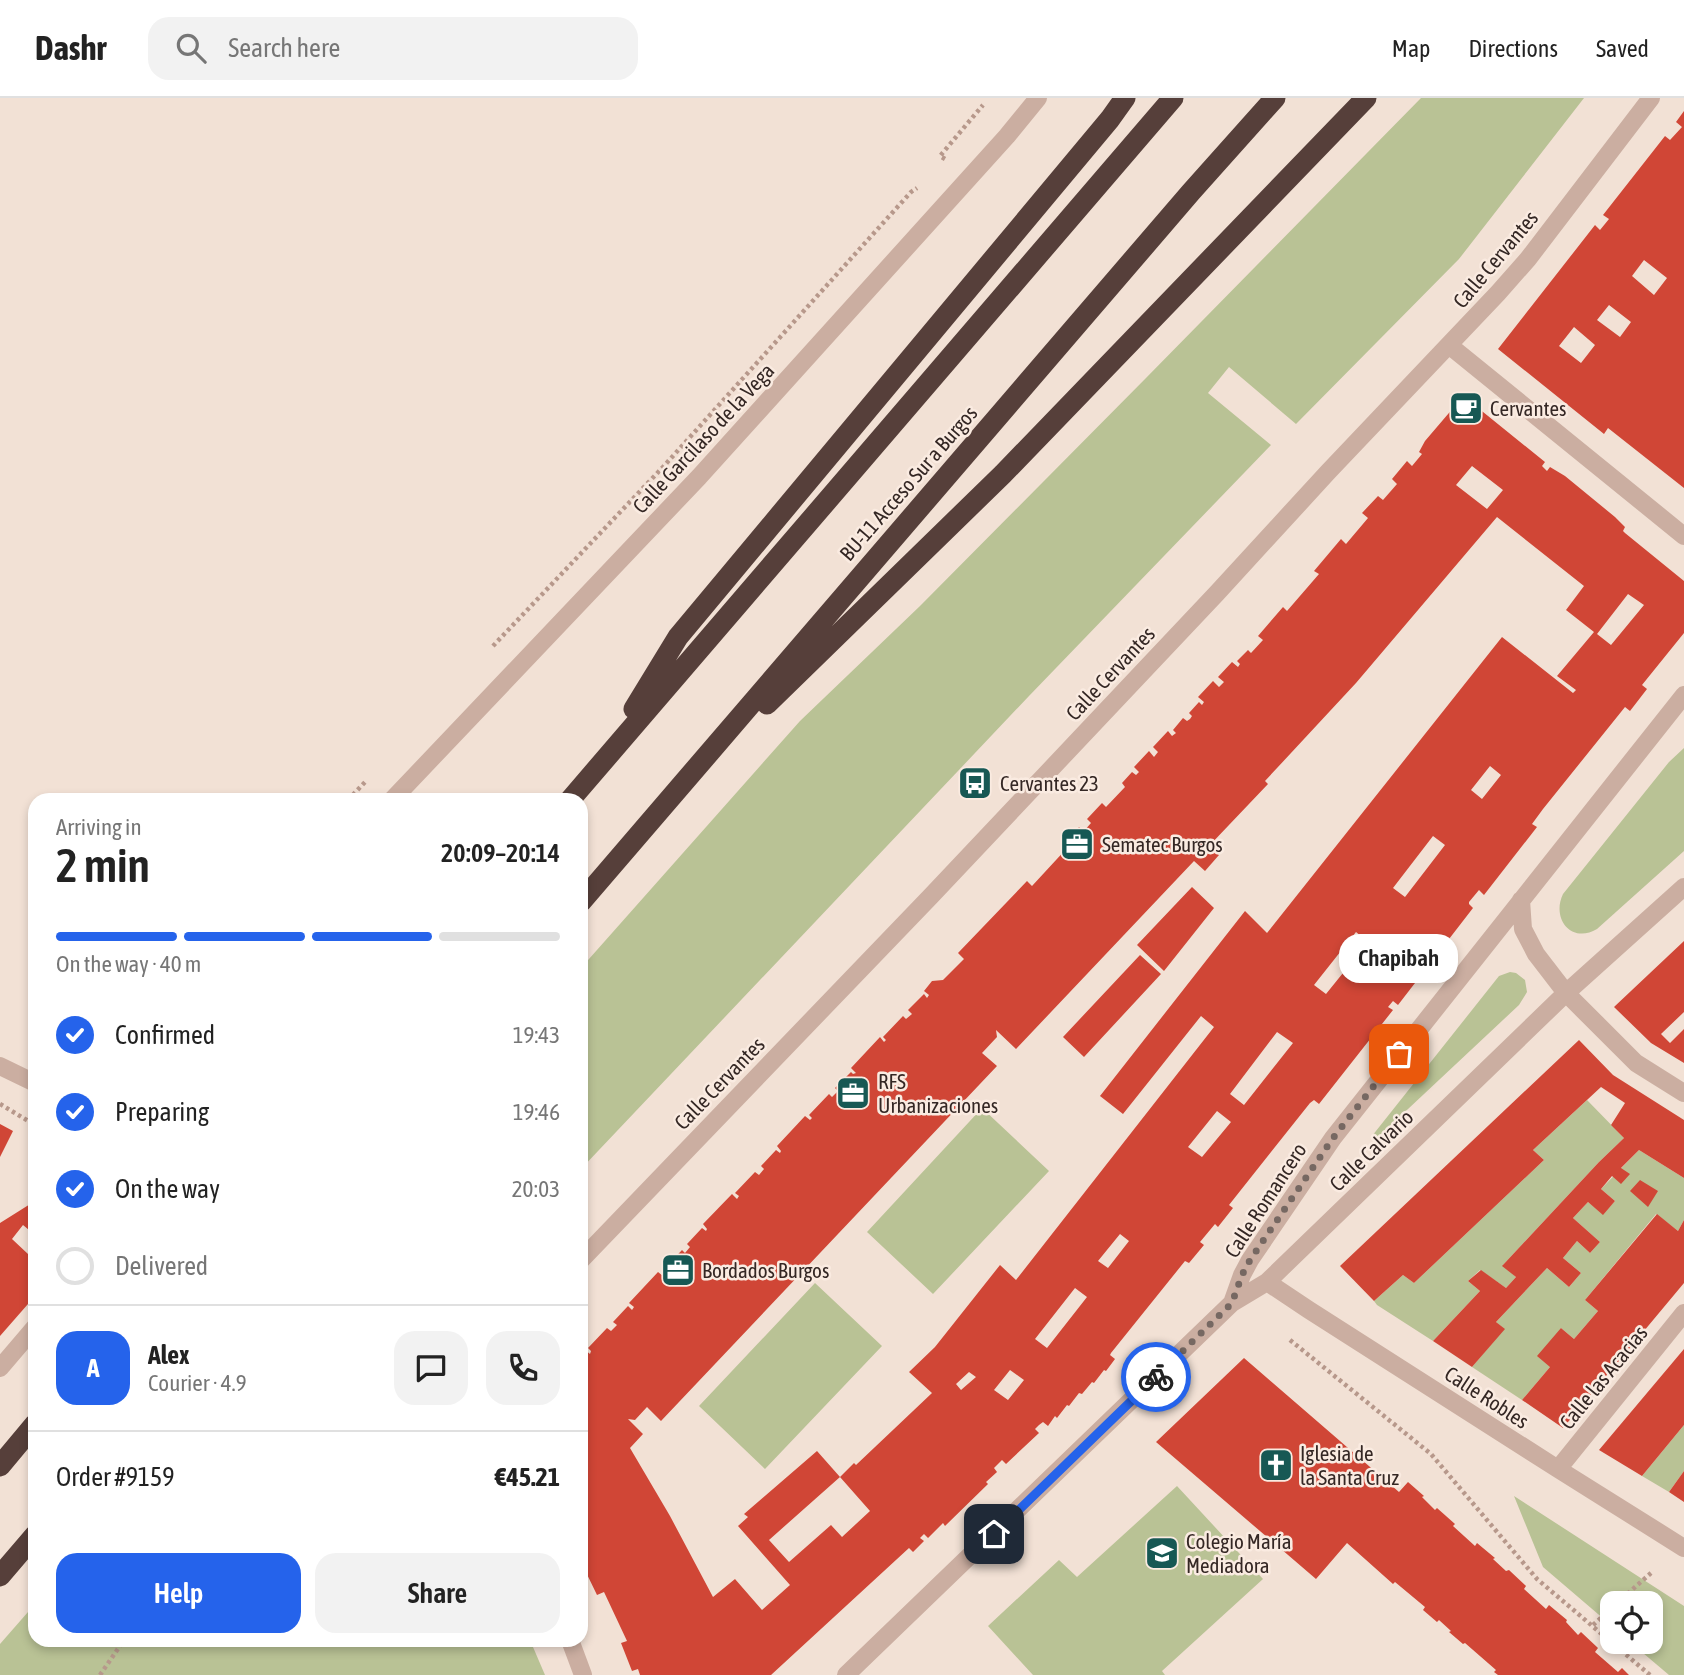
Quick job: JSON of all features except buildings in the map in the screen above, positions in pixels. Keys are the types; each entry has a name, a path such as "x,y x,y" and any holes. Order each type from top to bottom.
{"highway":[{"path":"600,764 678,637 1125,98"},
{"path":"576,793 1173,98"},
{"name":"BU-11 Acceso Sur a Burgos","path":"588,894 1275,98"},
{"path":"663,806 1003,474 1366,98"},
{"path":"0,1466 28,1432"},
{"path":"0,1576 28,1543"}],"street":[{"name":"Calle Garcilaso de la Vega","path":"399,793 699,477 1007,136 1038,98"},
{"name":"Calle Cervantes","path":"588,1253 931,896 1328,472 1450,346 1528,259 1650,98"},
{"path":"1450,346 1684,536"},
{"name":"Calle Romancero","path":"846,1675 1232,1303 1250,1260 1333,1138 1681,701"},
{"name":"Calle Calvario","path":"1232,1303 1267,1282 1566,993 1684,887"},
{"path":"1521,900 1523,929 1536,954 1566,993 1636,1063 1684,1093"},
{"path":"0,1066 28,1080"},
{"name":"Calle Robles","path":"1267,1282 1684,1548"},
{"name":"Calle las Acacias","path":"1558,1469 1684,1313"},
{"path":"0,1368 28,1335"},
{"path":"573,1647 583,1675"}],"path":[{"path":"940,156 983,105"},
{"path":"489,650 663,467 911,192 921,186"},
{"path":"355,793 367,780"},
{"path":"0,1104 28,1121"},
{"path":"1290,1340 1431,1454 1537,1579 1650,1675"},
{"path":"1631,1591 1651,1573"},
{"path":"1593,1625 1600,1619"},
{"path":"100,1675 119,1647"}],"green space":[{"path":"1421,98 1584,98 1459,259 1296,424 1229,367 1208,393 1271,445 588,1162 588,960 800,721 920,606"},
{"path":"1684,748 1684,851 1597,929 1588,933 1572,931 1562,920 1560,912 1563,894 1669,762"},
{"path":"1510,972 1525,980 1527,992 1519,1005 1376,1139 1372,1136 1499,976"},
{"path":"1587,1100 1624,1138 1503,1265 1516,1277 1506,1288 1480,1270 1468,1281 1480,1291 1433,1341 1377,1305 1374,1301 1403,1275 1414,1283 1544,1160 1533,1150"},
{"path":"982,1108 1049,1171 933,1294 867,1232"},
{"path":"1639,1150 1684,1178 1684,1220 1678,1231 1656,1214 1585,1300 1598,1311 1574,1339 1561,1328 1550,1367 1522,1400 1472,1367 1504,1329 1496,1322 1547,1268 1569,1287 1581,1273 1563,1258 1577,1241 1590,1253 1600,1242 1573,1218 1588,1202 1603,1214 1615,1201 1601,1189"},
{"path":"815,1283 882,1346 765,1469 699,1406"},
{"path":"1684,1425 1684,1471 1669,1492 1642,1476"},
{"path":"1177,1486 1263,1579 1162,1671 1165,1675 1033,1675 988,1626 1059,1560 1077,1577"},
{"path":"1514,1496 1661,1591 1600,1591 1600,1616 1543,1567"},
{"path":"1663,1592 1684,1606 1684,1675 1669,1675 1644,1654 1663,1654"},
{"path":"28,1612 28,1647 533,1647 545,1675 0,1675 0,1644"}],"way so far":[{"path":"1156,1377 1232,1303 1250,1260 1333,1138 1399,1054"}],"place":[{"name":"Cervantes","path":"1466,408"},
{"name":"Cervantes 23","path":"975,783"},
{"name":"Sematec Burgos","path":"1077,844"},
{"name":"Chapibah","path":"1399,1054"},
{"name":"RFS Urbanizaciones","path":"853,1093"},
{"name":"Bordados Burgos","path":"678,1270"},
{"name":"Iglesia de la Santa Cruz","path":"1276,1465"},
{"name":"Colegio María Mediadora","path":"1162,1553"}],"route":[{"path":"994,1534 1156,1377"}]}
